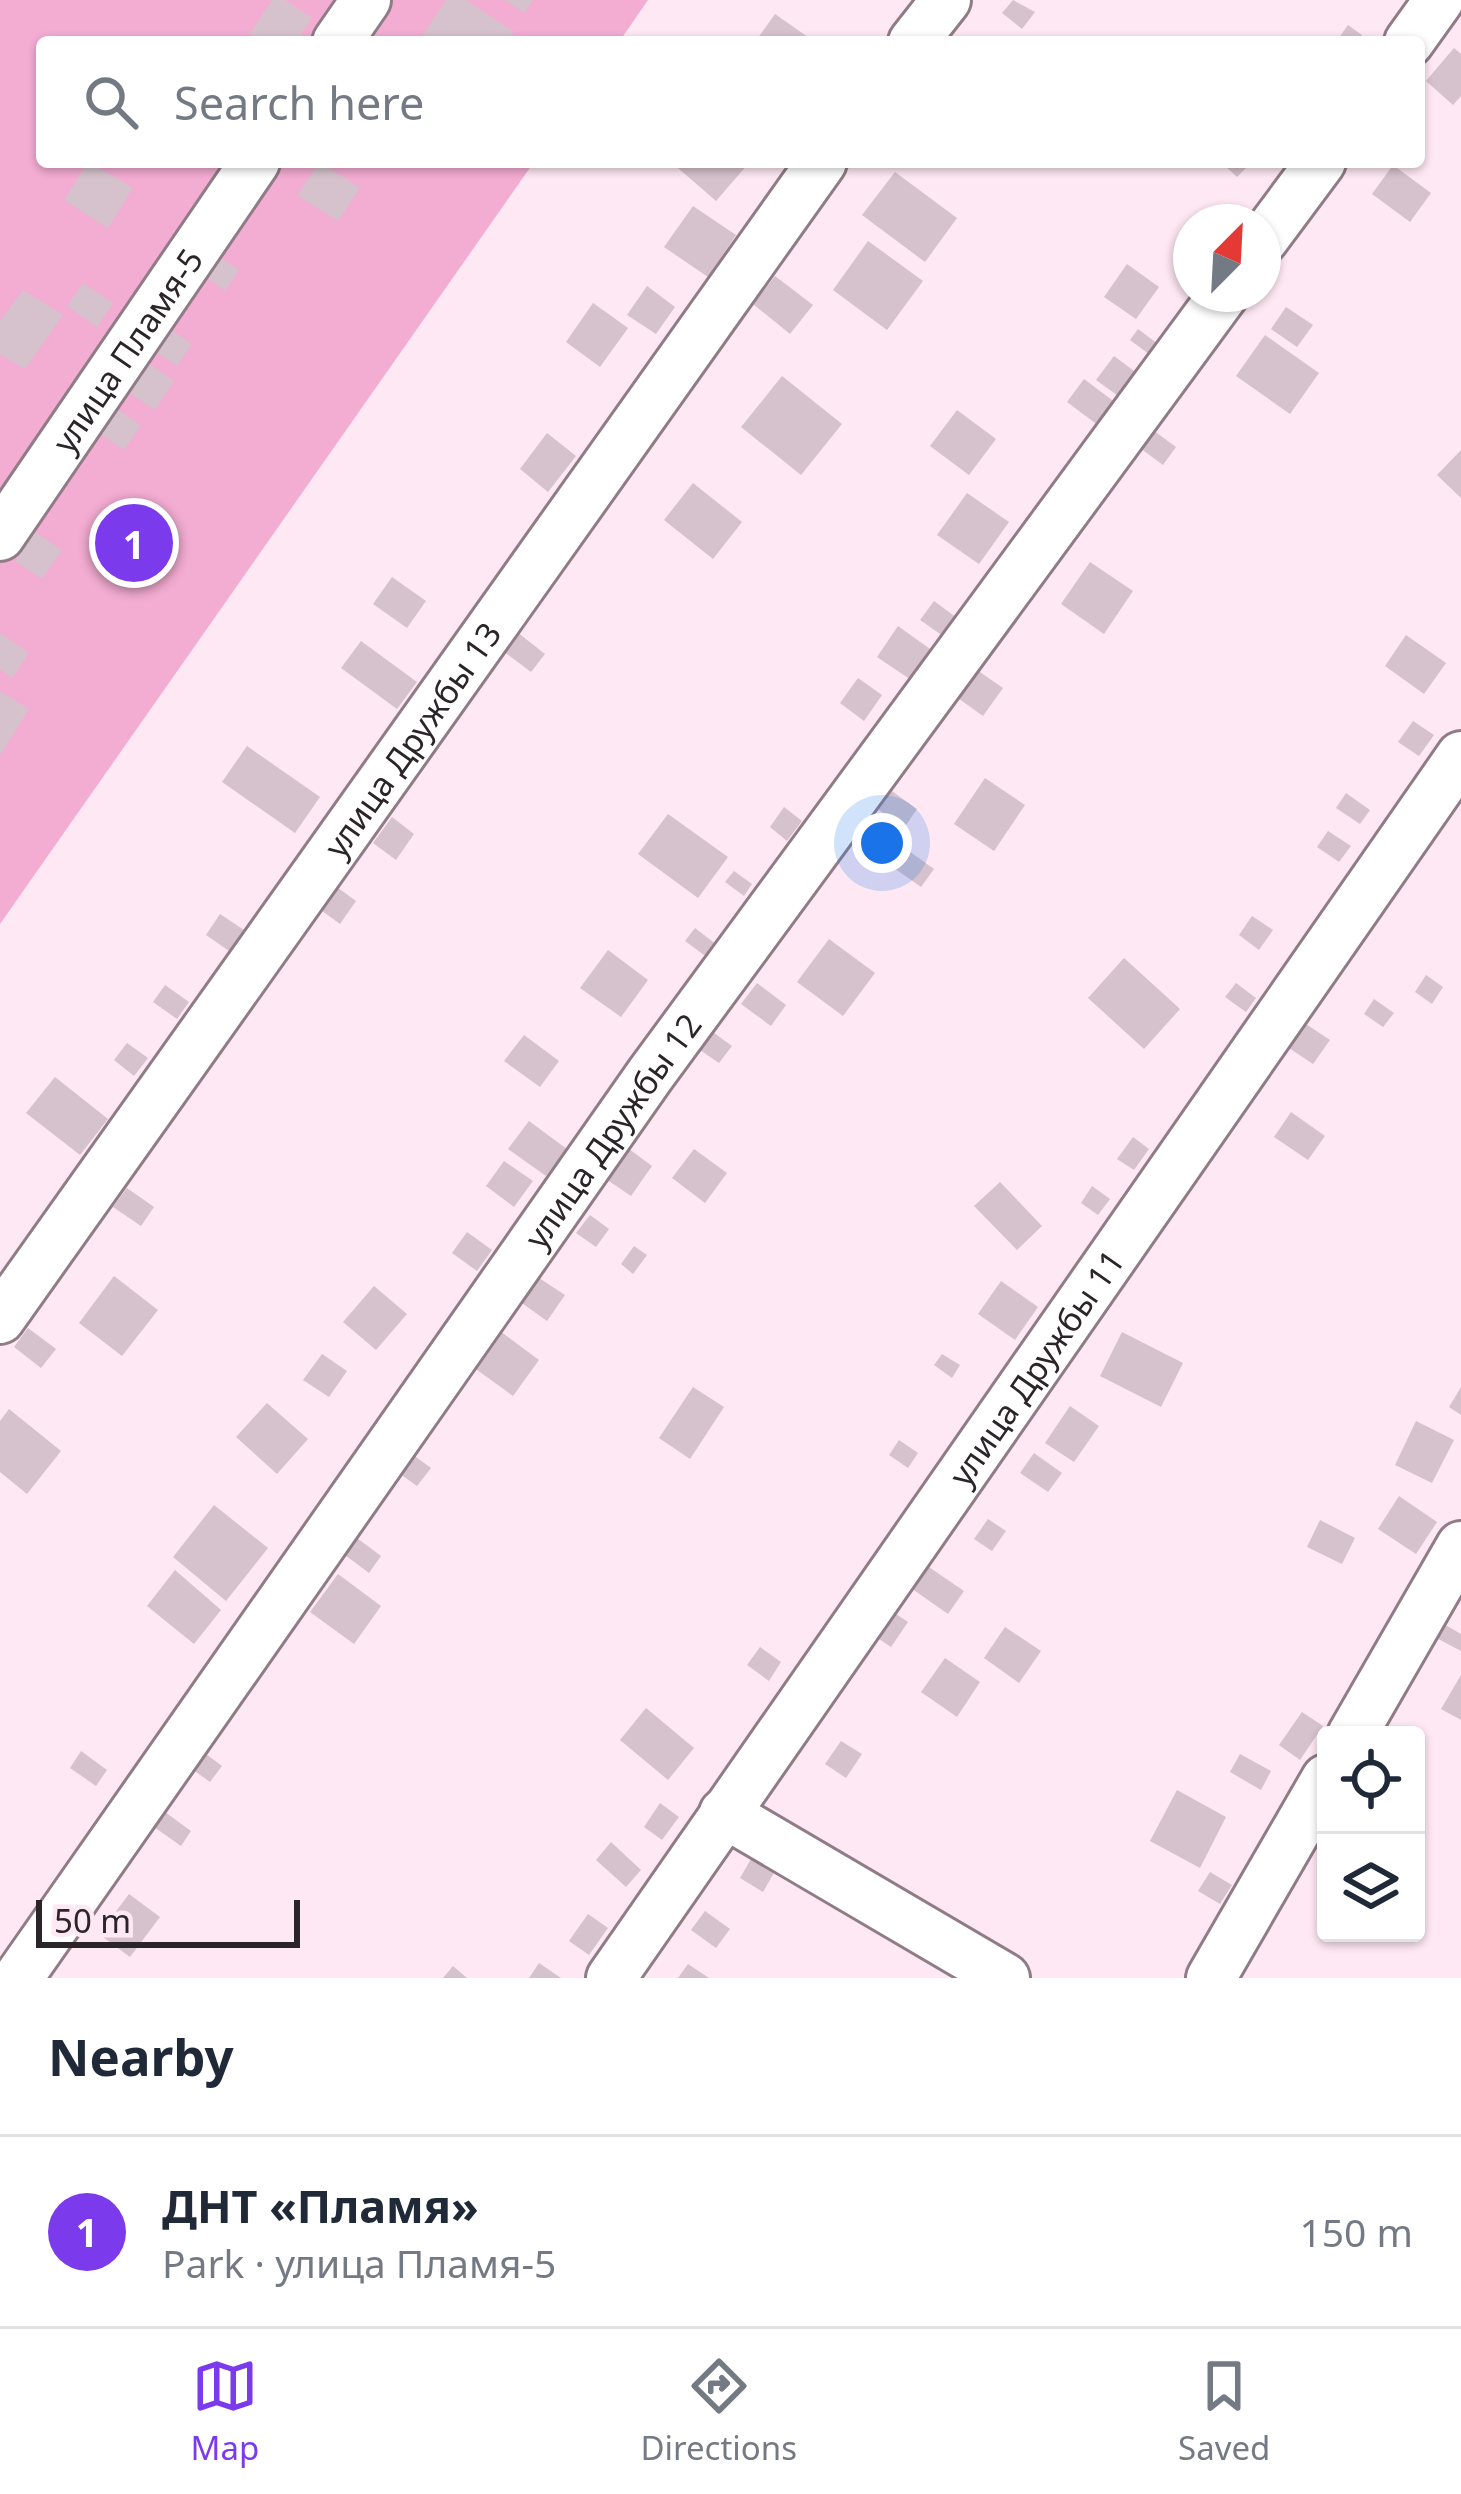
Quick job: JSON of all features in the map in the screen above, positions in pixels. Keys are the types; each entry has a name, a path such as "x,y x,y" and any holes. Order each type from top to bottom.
{"street":[{"path":"341,36 366,0"},
{"path":"918,36 946,0"},
{"path":"1412,36 1439,0"},
{"name":"улица Пламя-5","path":"0,536 251,168"},
{"name":"улица Дружбы 13","path":"0,1318 818,168"},
{"path":"1281,216 1317,168"},
{"name":"улица Дружбы 12","path":"18,1978 650,1076 1211,312"},
{"name":"улица Дружбы 11","path":"611,1978 1461,756"},
{"path":"1357,1726 1461,1546"},
{"path":"1211,1978 1317,1795"},
{"path":"724,1813 1005,1978"}],"shaded area":[{"path":"0,0 648,0 623,36 36,36 36,168 530,168 0,924"}],"building":[{"path":"272,0 285,0 312,18 300,36 250,33"},
{"path":"446,0 466,0 514,32 511,36 422,36"},
{"path":"505,0 533,0 524,13"},
{"path":"1013,0 1035,12 1022,29 1002,13"},
{"path":"775,14 806,36 759,36"},
{"path":"1348,25 1362,35 1361,36 1340,36"},
{"path":"1454,48 1461,54 1461,96 1453,105 1426,81"},
{"path":"84,168 98,168 133,188 108,228 64,200"},
{"path":"316,168 329,168 360,188 338,221 297,195"},
{"path":"678,168 745,168 716,201"},
{"path":"1391,168 1431,193 1410,222 1372,194"},
{"path":"895,172 957,218 925,262 862,215"},
{"path":"693,206 736,235 708,277 664,247"},
{"path":"868,241 923,281 887,330 833,290"},
{"path":"217,255 239,270 225,291 203,275"},
{"path":"1127,264 1159,287 1136,319 1104,297"},
{"path":"775,276 813,305 790,334 753,304"},
{"path":"83,283 113,303 97,327 67,306"},
{"path":"647,286 675,307 656,334 627,315"},
{"path":"23,290 63,315 25,369 0,354 0,321"},
{"path":"593,303 628,328 600,367 566,342"},
{"path":"1286,307 1313,325 1297,347 1271,329"},
{"path":"166,326 192,344 177,366 151,349"},
{"path":"1138,329 1158,344 1150,355 1130,340"},
{"path":"1265,335 1319,373 1290,414 1236,376"},
{"path":"1114,356 1138,374 1121,398 1096,380"},
{"path":"141,358 174,381 155,410 121,387"},
{"path":"782,376 842,424 801,475 741,427"},
{"path":"1084,379 1116,403 1099,426 1067,402"},
{"path":"109,404 141,425 124,450 93,429"},
{"path":"957,410 996,439 969,475 930,446"},
{"path":"1146,425 1176,447 1163,465 1133,443"},
{"path":"547,433 576,456 548,492 520,469"},
{"path":"1461,450 1461,498 1437,475"},
{"path":"693,483 742,522 713,559 664,520"},
{"path":"967,493 1009,522 979,564 937,535"},
{"path":"137,502 181,532 147,584 103,554"},
{"path":"35,532 62,550 42,579 15,561"},
{"path":"1090,562 1133,591 1104,634 1061,604"},
{"path":"392,577 426,601 407,628 373,604"},
{"path":"934,601 957,618 943,636 920,620"},
{"path":"898,626 937,654 917,684 877,657"},
{"path":"517,632 545,654 531,672 503,651"},
{"path":"0,633 29,653 12,678 0,669"},
{"path":"1406,635 1446,663 1424,694 1385,666"},
{"path":"361,641 417,682 397,709 341,668"},
{"path":"974,668 1003,688 983,716 955,696"},
{"path":"858,678 882,695 864,721 840,703"},
{"path":"0,691 29,709 0,755"},
{"path":"1413,721 1434,735 1419,756 1398,742"},
{"path":"247,746 320,797 295,833 222,782"},
{"path":"985,778 1025,805 994,851 954,824"},
{"path":"886,787 917,809 904,828 872,805"},
{"path":"1346,793 1370,810 1360,824 1336,808"},
{"path":"784,807 802,821 787,841 770,827"},
{"path":"668,814 728,857 698,898 638,854"},
{"path":"392,817 414,834 396,860 373,843"},
{"path":"1328,831 1351,846 1339,862 1317,847"},
{"path":"906,849 934,869 921,887 894,868"},
{"path":"734,871 752,884 744,896 725,882"},
{"path":"330,882 356,901 340,924 314,905"},
{"path":"220,914 247,932 232,953 206,935"},
{"path":"1252,916 1273,930 1259,950 1239,935"},
{"path":"695,928 717,945 708,958 685,941"},
{"path":"829,939 875,973 843,1016 797,982"},
{"path":"608,950 648,980 621,1017 580,988"},
{"path":"1124,958 1180,1009 1144,1049 1088,998"},
{"path":"1426,975 1443,987 1432,1004 1415,992"},
{"path":"757,983 786,1005 771,1026 741,1004"},
{"path":"1236,983 1256,998 1246,1012 1225,997"},
{"path":"165,985 189,1002 177,1019 153,1002"},
{"path":"1374,999 1394,1013 1383,1027 1364,1014"},
{"path":"1306,1024 1330,1040 1313,1064 1289,1048"},
{"path":"710,1030 732,1046 719,1063 697,1048"},
{"path":"524,1035 559,1061 540,1087 504,1061"},
{"path":"127,1043 148,1058 134,1076 114,1060"},
{"path":"55,1077 108,1119 80,1155 26,1113"},
{"path":"1291,1112 1325,1136 1308,1160 1274,1137"},
{"path":"529,1121 567,1149 546,1176 508,1149"},
{"path":"1133,1137 1149,1149 1134,1170 1117,1159"},
{"path":"625,1146 652,1166 631,1196 603,1177"},
{"path":"694,1149 727,1173 705,1203 672,1178"},
{"path":"504,1161 533,1181 514,1207 486,1186"},
{"path":"1000,1182 1042,1226 1017,1250 974,1206"},
{"path":"1092,1186 1110,1199 1098,1215 1081,1203"},
{"path":"127,1188 154,1207 141,1226 113,1207"},
{"path":"590,1215 609,1229 596,1247 576,1233"},
{"path":"467,1232 492,1250 477,1271 452,1253"},
{"path":"634,1246 647,1255 633,1274 621,1264"},
{"path":"114,1276 158,1310 122,1356 79,1323"},
{"path":"536,1276 565,1295 547,1321 519,1301"},
{"path":"1001,1281 1038,1307 1015,1340 978,1314"},
{"path":"374,1286 407,1314 376,1350 343,1322"},
{"path":"28,1328 56,1349 41,1368 14,1347"},
{"path":"500,1331 539,1360 513,1396 473,1367"},
{"path":"1122,1332 1183,1363 1161,1407 1100,1376"},
{"path":"322,1354 347,1371 329,1397 303,1380"},
{"path":"942,1354 960,1365 952,1378 934,1365"},
{"path":"693,1387 724,1407 690,1459 659,1438"},
{"path":"1461,1387 1461,1415 1449,1407"},
{"path":"267,1403 308,1439 277,1474 236,1437"},
{"path":"1070,1406 1099,1426 1074,1462 1045,1443"},
{"path":"9,1409 61,1451 27,1494 0,1472 0,1421"},
{"path":"1416,1421 1454,1440 1432,1483 1395,1465"},
{"path":"899,1440 918,1453 908,1468 889,1455"},
{"path":"409,1452 431,1468 417,1486 396,1471"},
{"path":"1034,1453 1062,1473 1048,1492 1020,1473"},
{"path":"1399,1496 1437,1522 1416,1554 1378,1529"},
{"path":"214,1505 268,1548 226,1601 173,1557"},
{"path":"988,1519 1006,1531 992,1551 974,1539"},
{"path":"1320,1520 1355,1538 1342,1564 1307,1547"},
{"path":"357,1538 381,1556 369,1573 345,1555"},
{"path":"923,1563 964,1591 948,1614 908,1586"},
{"path":"175,1570 221,1610 194,1644 147,1606"},
{"path":"338,1574 381,1606 354,1644 310,1612"},
{"path":"890,1610 908,1622 891,1647 873,1635"},
{"path":"1435,1619 1461,1634 1461,1651 1427,1633"},
{"path":"1005,1627 1041,1651 1019,1683 984,1658"},
{"path":"760,1647 781,1662 769,1681 747,1665"},
{"path":"945,1658 980,1682 957,1717 921,1692"},
{"path":"1461,1675 1461,1720 1441,1709"},
{"path":"646,1708 694,1748 668,1780 620,1740"},
{"path":"1302,1712 1323,1726 1317,1726 1317,1735 1300,1760 1279,1745"},
{"path":"841,1741 862,1754 846,1778 825,1764"},
{"path":"198,1748 222,1766 210,1782 186,1765"},
{"path":"81,1751 107,1770 96,1786 70,1768"},
{"path":"1240,1754 1271,1771 1261,1790 1230,1772"},
{"path":"1177,1790 1226,1817 1200,1868 1150,1841"},
{"path":"660,1803 679,1817 662,1840 644,1827"},
{"path":"165,1812 191,1831 181,1846 154,1827"},
{"path":"611,1842 641,1870 626,1887 596,1860"},
{"path":"755,1852 778,1866 763,1892 740,1878"},
{"path":"1210,1872 1232,1885 1220,1904 1198,1891"},
{"path":"129,1894 160,1917 130,1957 99,1934"},
{"path":"705,1911 730,1929 716,1948 691,1930"},
{"path":"588,1914 608,1928 589,1955 569,1941"},
{"path":"539,1963 561,1978 529,1978"},
{"path":"688,1964 709,1978 678,1978"},
{"path":"453,1966 467,1978 443,1978"}],"place":[{"name":"ДНТ «Пламя»","path":"134,543"}]}
